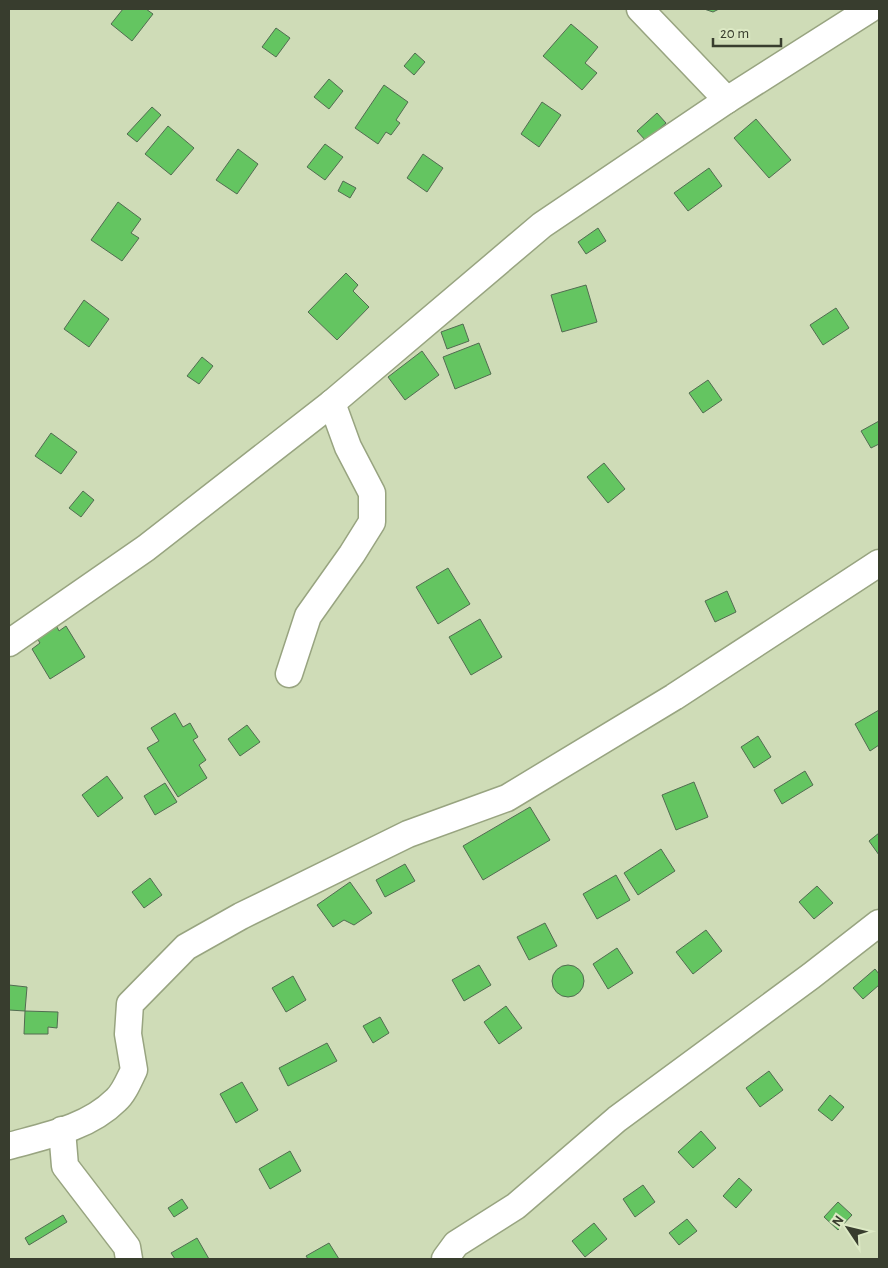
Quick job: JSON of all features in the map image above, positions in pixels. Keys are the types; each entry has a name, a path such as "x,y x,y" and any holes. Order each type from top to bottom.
{"street":[{"path":"640,9 727,100"},
{"path":"14,636 146,548 332,403 542,225 727,100 870,9"},
{"path":"289,674 308,616 372,522 372,493 348,447 332,403"},
{"path":"9,1146 90,1120 117,1100 134,1070 128,1034 130,1004 186,947 241,916 408,834 507,798 674,697 879,563"},
{"path":"445,1259 456,1244 516,1206 617,1119 811,976 879,922"},
{"path":"62,1130 65,1166 127,1247 130,1259"}],"building":[{"path":"123,9 146,9 153,14 132,41 111,24"},
{"path":"704,9 719,9 713,12"},
{"path":"571,24 598,47 585,63 597,73 582,90 543,56"},
{"path":"276,28 290,38 276,57 262,47"},
{"path":"415,53 425,62 414,75 404,66"},
{"path":"329,79 343,91 329,109 314,97"},
{"path":"384,85 408,102 396,120 400,123 391,135 386,132 378,144 355,128"},
{"path":"542,102 561,115 539,147 521,134"},
{"path":"152,107 161,115 137,142 127,134"},
{"path":"657,113 666,123 646,141 637,131"},
{"path":"756,119 791,160 769,178 734,138"},
{"path":"168,126 194,148 171,175 145,154"},
{"path":"325,144 343,157 325,180 307,167"},
{"path":"238,149 258,164 237,194 216,180"},
{"path":"423,154 443,168 427,192 407,178"},
{"path":"709,168 722,186 688,211 674,193"},
{"path":"343,181 356,188 350,198 338,191"},
{"path":"118,202 141,219 131,233 139,238 122,261 91,240"},
{"path":"598,228 606,241 586,254 578,242"},
{"path":"346,273 358,285 353,291 369,307 337,340 308,312"},
{"path":"586,285 597,322 562,332 551,295"},
{"path":"84,300 109,319 89,347 64,329"},
{"path":"836,308 849,328 823,345 810,325"},
{"path":"463,324 469,341 447,349 441,332"},
{"path":"479,343 491,374 455,389 443,357"},
{"path":"422,351 439,375 405,400 388,377"},
{"path":"202,357 213,366 199,384 187,376"},
{"path":"708,380 722,400 703,413 689,393"},
{"path":"879,421 879,444 871,448 861,431"},
{"path":"51,433 77,452 61,474 35,456"},
{"path":"604,463 625,489 608,503 587,477"},
{"path":"83,491 94,500 81,517 69,508"},
{"path":"448,568 470,604 438,624 416,587"},
{"path":"727,591 736,612 715,622 705,601"},
{"path":"480,619 502,657 471,675 449,637"},
{"path":"55,623 59,631 66,626 85,657 50,679 32,649 40,643 35,635"},
{"path":"879,710 879,745 870,751 855,724"},
{"path":"175,713 183,727 190,723 198,737 193,740 206,760 199,765 207,778 178,797 147,748 159,741 151,728"},
{"path":"247,725 260,742 240,756 228,739"},
{"path":"758,736 771,757 754,768 741,747"},
{"path":"805,771 813,785 782,804 774,790"},
{"path":"107,776 123,798 98,817 82,795"},
{"path":"694,782 708,817 676,830 662,795"},
{"path":"165,783 177,802 155,815 144,796"},
{"path":"530,807 550,840 483,880 463,846"},
{"path":"879,833 879,855 869,841"},
{"path":"661,849 675,871 638,895 624,873"},
{"path":"405,864 415,881 385,897 376,880"},
{"path":"616,875 630,900 597,919 583,894"},
{"path":"150,878 162,895 144,908 132,892"},
{"path":"350,882 372,913 354,925 344,920 333,927 317,905"},
{"path":"817,886 833,903 814,919 799,902"},
{"path":"545,923 557,946 529,960 517,937"},
{"path":"706,930 722,951 693,974 676,952"},
{"path":"617,948 633,973 608,989 593,964"},
{"path":"479,965 491,985 464,1001 452,980"},
{"path":"568,965 574,966 579,970 583,975 583,987 579,992 574,996 568,997 562,996 557,992 553,987 552,981 553,975 557,970 562,966"},
{"path":"875,969 879,974 879,985 863,999 853,988"},
{"path":"293,976 306,1000 286,1012 272,988"},
{"path":"9,985 27,987 25,1011 9,1010"},
{"path":"506,1006 522,1028 499,1044 484,1022"},
{"path":"25,1011 58,1012 57,1028 48,1027 48,1034 24,1034"},
{"path":"380,1017 389,1033 373,1043 363,1026"},
{"path":"327,1043 337,1061 288,1086 279,1068"},
{"path":"769,1071 783,1090 760,1107 746,1088"},
{"path":"242,1082 258,1110 236,1123 220,1094"},
{"path":"830,1095 844,1107 832,1121 818,1110"},
{"path":"701,1131 716,1148 693,1168 678,1152"},
{"path":"290,1151 301,1171 270,1189 259,1169"},
{"path":"739,1178 752,1190 736,1208 723,1196"},
{"path":"643,1185 655,1202 635,1217 623,1199"},
{"path":"182,1199 188,1208 174,1217 168,1208"},
{"path":"838,1202 852,1215 838,1230 824,1217"},
{"path":"63,1215 67,1222 29,1245 25,1238"},
{"path":"687,1219 697,1231 679,1245 669,1233"},
{"path":"594,1223 607,1239 585,1257 572,1241"},
{"path":"197,1238 209,1259 175,1259 171,1253"},
{"path":"329,1243 339,1259 308,1259 306,1256"}]}
